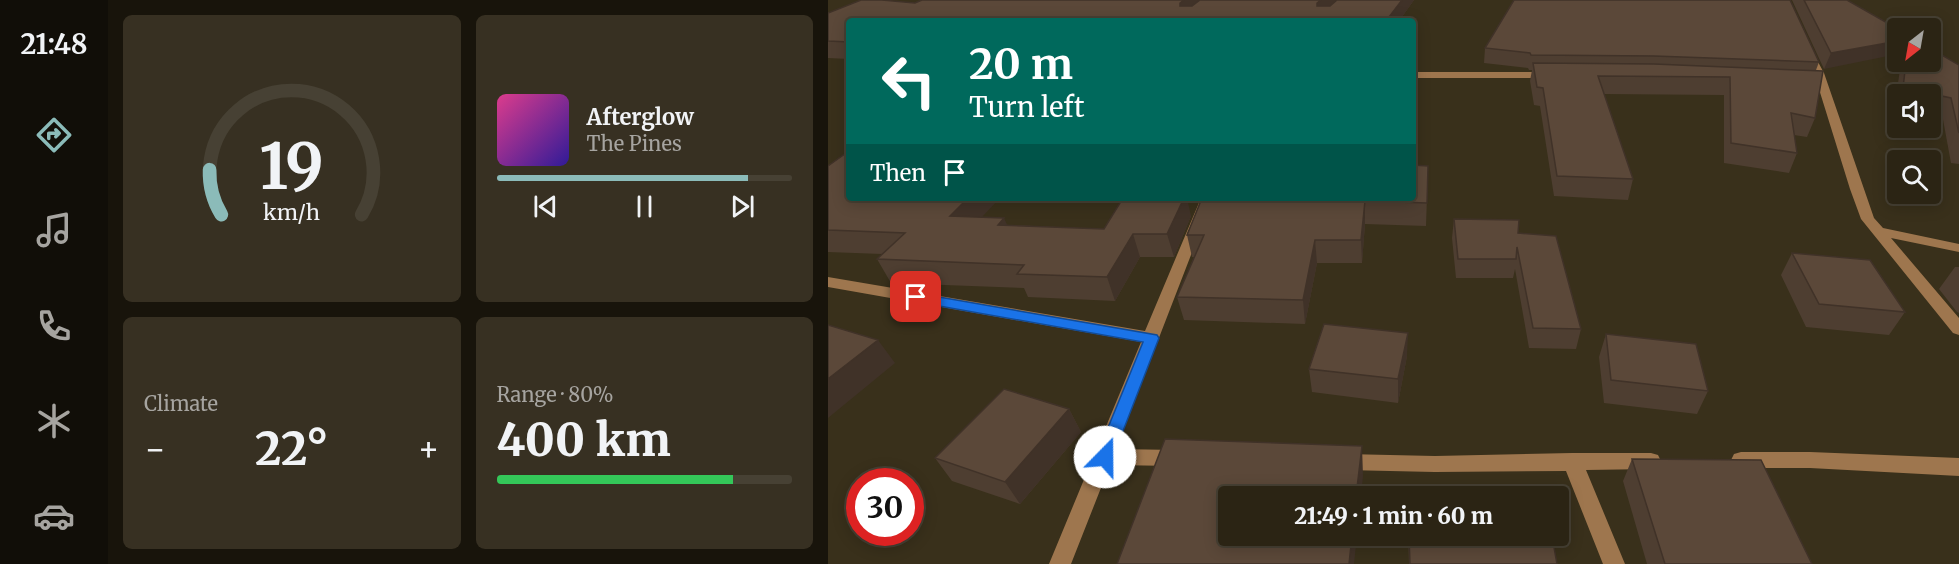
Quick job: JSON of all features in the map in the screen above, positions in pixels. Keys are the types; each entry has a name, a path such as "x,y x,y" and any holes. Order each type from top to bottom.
{"street":[{"path":"1804,42 1868,219 1959,329"},
{"path":"1416,75 1559,75"},
{"path":"1060,564 1105,457 1206,201"},
{"path":"1877,231 1959,248"},
{"path":"828,282 1152,338"},
{"path":"1105,457 1199,459"},
{"path":"1727,460 1810,460 1959,467"},
{"path":"1329,461 1435,464 1668,461"},
{"path":"1572,461 1614,564"}],"building":[{"path":"861,0 915,3 922,0 1184,0 1180,6 1192,6 1200,0 1321,0 1317,6 1330,6 1337,0 1402,0 1388,18 846,18 846,42 828,41 828,13"},
{"path":"1514,0 1790,0 1819,62 1654,56 1531,55 1530,53 1485,48"},
{"path":"1804,0 1847,0 1887,23 1887,43 1831,53"},
{"path":"1941,54 1959,65 1959,133 1951,98 1941,96 1941,84 1903,84 1905,72 1941,72"},
{"path":"1533,63 1654,64 1823,71 1815,118 1791,113 1797,153 1731,143 1730,77 1598,76 1633,179 1557,176 1543,88 1537,87"},
{"path":"846,153 846,201 965,201 950,216 1004,218 998,225 1104,229 1121,201 1183,201 1167,234 1133,234 1107,277 1017,274 1024,265 877,259 905,233 828,230 828,166"},
{"path":"1416,165 1428,166 1427,203 1365,201 1416,201"},
{"path":"1201,201 1365,201 1361,240 1315,240 1303,300 1177,297 1204,235 1187,235"},
{"path":"1454,219 1519,220 1518,233 1556,236 1581,329 1533,328 1517,247 1516,259 1458,259"},
{"path":"1792,253 1870,260 1905,312 1819,304"},
{"path":"1324,324 1408,333 1398,379 1309,369"},
{"path":"828,325 878,340 828,379"},
{"path":"1606,334 1696,344 1708,391 1611,380"},
{"path":"1004,389 1069,409 1005,482 935,458"},
{"path":"1165,439 1362,446 1357,486 1218,486 1218,546 1351,546 1349,564 1117,564"},
{"path":"1632,459 1761,460 1812,564 1665,564"},
{"path":"1409,546 1554,546 1557,564 1410,564"}],"route":[{"path":"916,297 1152,338 1105,457"}]}
